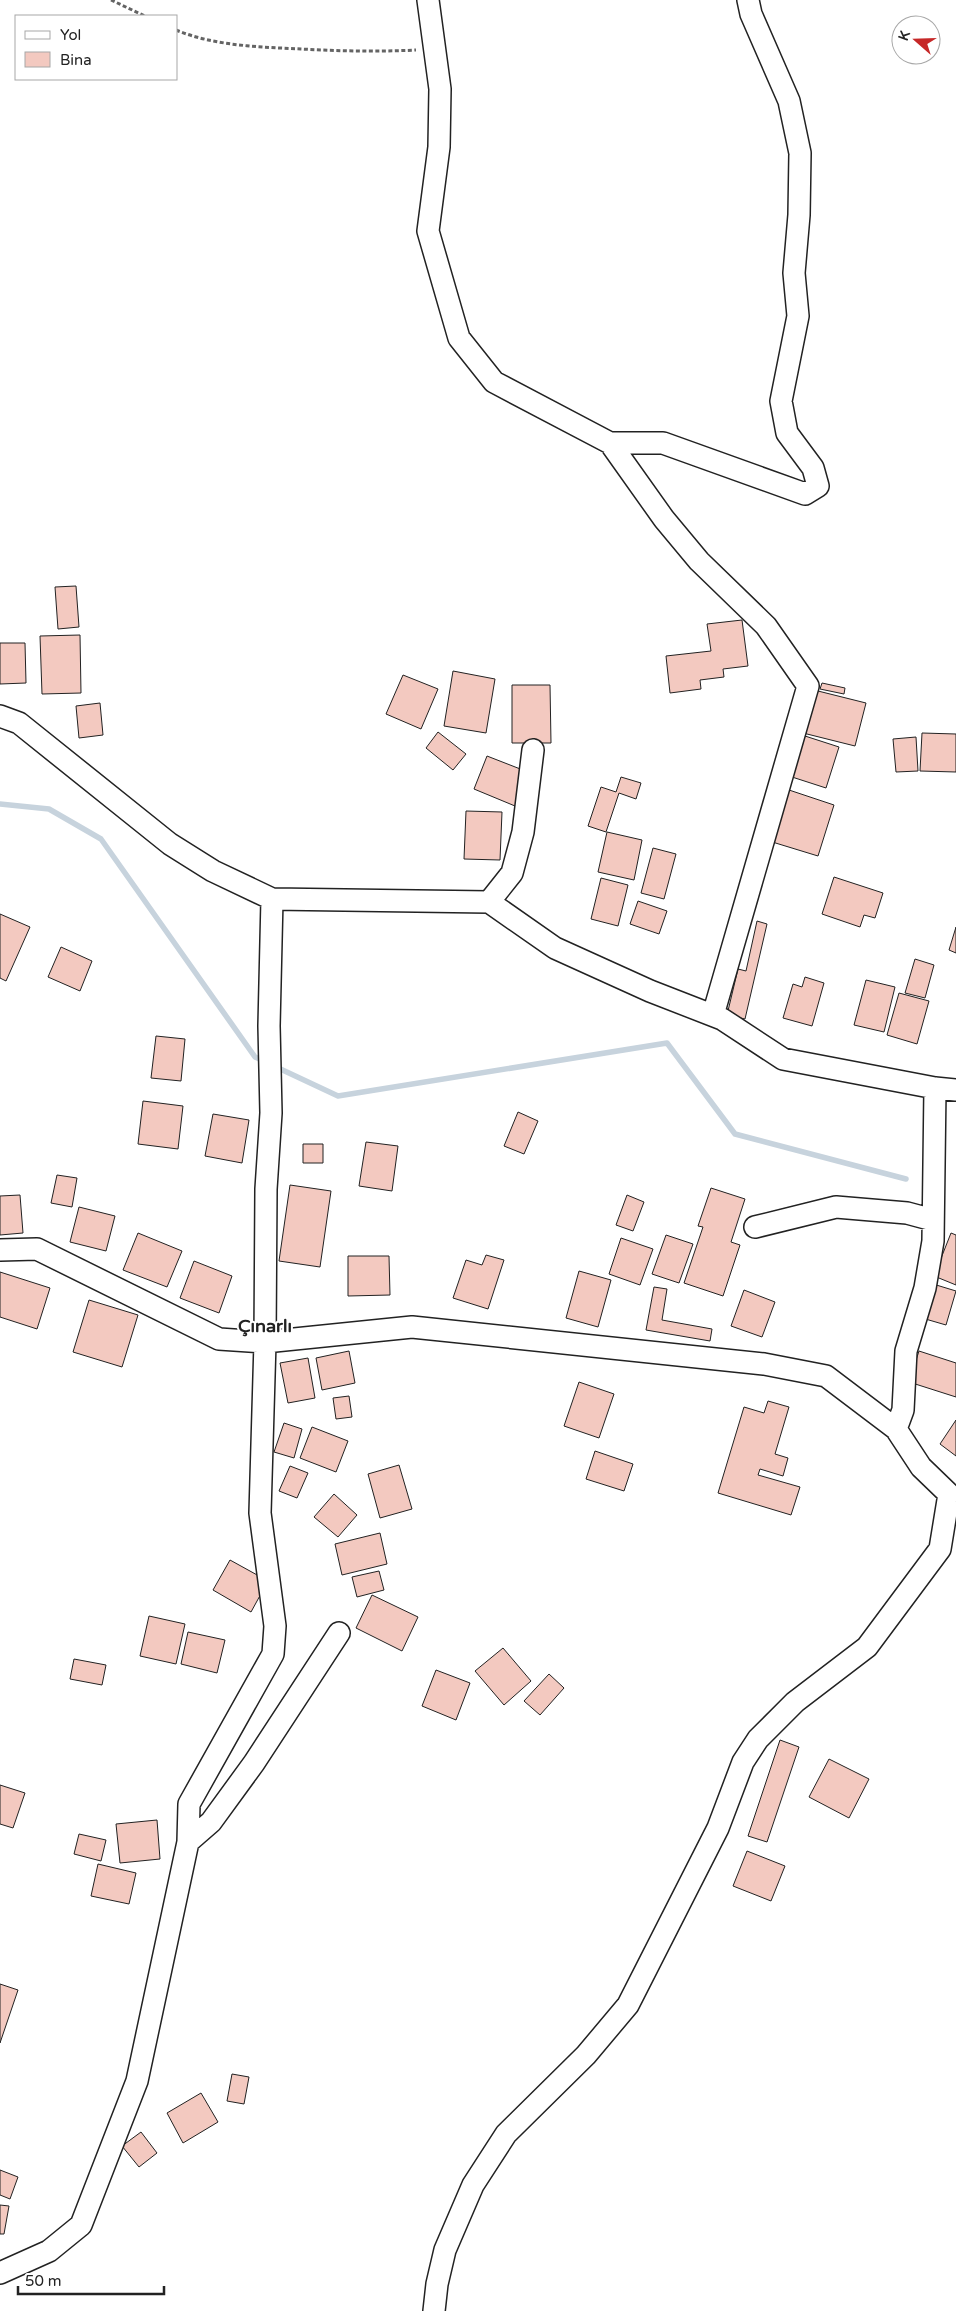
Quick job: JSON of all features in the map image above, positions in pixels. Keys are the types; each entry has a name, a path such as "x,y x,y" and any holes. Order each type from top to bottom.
{"street":[{"path":"428,0 440,89 439,147 428,231 459,338 494,382 610,443 664,519 699,561 766,626 808,686 713,1015"},
{"path":"610,443 663,443 805,494 818,486 813,468 787,433 781,401 798,316 794,273 799,215 800,153 789,101 751,14 748,0"},
{"path":"0,716 19,723 170,844 213,870 272,899 489,902 554,948 650,991 722,1019 783,1059 946,1089 933,1220 933,1241 925,1288 906,1351 903,1410 896,1428"},
{"path":"489,902 512,873 523,832 533,750"},
{"path":"0,2273 49,2251 81,2225 137,2081 188,1842 189,1804 273,1654 275,1626 260,1513 265,1342 266,1189 271,1112 269,1026 272,899"},
{"path":"755,1227 836,1207 907,1213 933,1220"},
{"path":"0,1250 37,1249 219,1339 265,1342 412,1326 764,1364 826,1376 896,1428 921,1467 952,1493 940,1549 867,1647 795,1702 758,1739 743,1762 718,1828 628,2005 586,2055 506,2134 473,2185 445,2250 437,2284 434,2311"},
{"path":"188,1842 211,1822 254,1764 339,1633"}],"path":[{"path":"110,0 143,15"},
{"path":"178,31 189,35 254,47 373,52 434,49"}],"building":[{"path":"76,586 79,627 58,629 55,587"},
{"path":"742,620 748,666 723,669 724,677 700,680 701,689 670,693 666,656 711,651 707,624"},
{"path":"80,635 81,693 42,694 40,636"},
{"path":"0,643 25,643 26,683 0,684"},
{"path":"453,671 495,679 486,733 444,726"},
{"path":"403,675 438,689 421,729 386,714"},
{"path":"822,683 845,688 844,694 820,689"},
{"path":"512,685 550,685 551,743 512,743"},
{"path":"814,690 866,703 855,746 803,733"},
{"path":"100,703 103,735 79,738 76,706"},
{"path":"438,732 466,754 453,770 426,748"},
{"path":"922,733 956,734 956,772 920,771"},
{"path":"805,736 839,747 826,788 792,777"},
{"path":"916,737 918,771 896,772 893,739"},
{"path":"487,756 528,772 515,806 474,789"},
{"path":"621,777 641,783 636,799 619,793 606,832 588,826 601,787 616,792"},
{"path":"786,789 834,805 818,856 769,841"},
{"path":"466,811 502,812 500,860 464,859"},
{"path":"607,832 642,840 634,880 598,872"},
{"path":"653,848 676,854 664,899 641,893"},
{"path":"834,877 883,893 875,918 864,915 860,927 822,914"},
{"path":"601,878 628,885 618,926 591,919"},
{"path":"638,901 667,911 659,934 630,924"},
{"path":"0,914 30,927 6,981 0,978"},
{"path":"757,921 767,924 745,1019 727,1015 738,969 746,971"},
{"path":"956,927 956,953 949,950"},
{"path":"61,947 92,961 80,991 48,977"},
{"path":"915,959 934,965 925,998 905,993"},
{"path":"805,977 824,983 812,1026 783,1018 793,984 802,987"},
{"path":"866,980 895,987 884,1032 854,1025"},
{"path":"899,993 929,1001 917,1044 887,1035"},
{"path":"156,1036 185,1039 181,1081 151,1078"},
{"path":"143,1101 183,1106 178,1149 138,1144"},
{"path":"518,1112 538,1121 524,1154 504,1146"},
{"path":"213,1114 249,1120 242,1163 205,1156"},
{"path":"366,1142 398,1146 392,1191 359,1186"},
{"path":"303,1144 323,1144 323,1163 303,1163"},
{"path":"57,1175 77,1178 72,1207 51,1203"},
{"path":"290,1185 331,1191 320,1267 279,1261"},
{"path":"711,1188 745,1199 731,1242 740,1245 723,1296 684,1283 703,1227 698,1226"},
{"path":"20,1195 23,1233 0,1235 0,1196"},
{"path":"627,1195 644,1202 633,1231 616,1225"},
{"path":"79,1207 115,1216 106,1251 70,1242"},
{"path":"138,1233 182,1251 167,1287 123,1270"},
{"path":"951,1233 956,1235 956,1285 934,1276"},
{"path":"666,1235 693,1244 679,1283 652,1274"},
{"path":"621,1238 653,1249 640,1285 609,1274"},
{"path":"486,1255 504,1260 488,1309 453,1298 466,1260 482,1265"},
{"path":"348,1256 389,1256 390,1295 348,1296"},
{"path":"194,1261 232,1276 219,1313 180,1298"},
{"path":"579,1271 611,1280 598,1327 566,1318"},
{"path":"0,1272 50,1288 37,1329 0,1317"},
{"path":"933,1284 956,1291 946,1325 922,1318"},
{"path":"654,1287 667,1289 662,1320 712,1329 710,1341 646,1330"},
{"path":"744,1290 775,1302 762,1337 731,1326"},
{"path":"89,1300 138,1315 122,1367 73,1352"},
{"path":"349,1351 355,1383 322,1390 316,1358"},
{"path":"919,1351 956,1363 956,1397 909,1382"},
{"path":"308,1358 315,1398 288,1403 280,1363"},
{"path":"579,1382 614,1394 599,1438 564,1426"},
{"path":"349,1396 352,1417 336,1419 333,1398"},
{"path":"768,1401 789,1407 775,1454 788,1458 783,1476 760,1469 758,1475 800,1487 791,1515 718,1493 744,1407 764,1413"},
{"path":"956,1420 956,1456 940,1444"},
{"path":"284,1423 302,1429 294,1458 274,1452"},
{"path":"312,1427 348,1441 336,1472 300,1458"},
{"path":"595,1451 633,1464 624,1491 586,1479"},
{"path":"399,1465 412,1509 380,1518 368,1474"},
{"path":"290,1466 308,1473 297,1498 279,1491"},
{"path":"334,1494 357,1515 338,1537 314,1517"},
{"path":"380,1533 387,1564 342,1575 335,1544"},
{"path":"230,1560 268,1581 251,1612 213,1590"},
{"path":"379,1571 384,1590 357,1597 352,1577"},
{"path":"372,1595 418,1617 402,1651 356,1628"},
{"path":"149,1616 185,1624 176,1664 140,1656"},
{"path":"188,1632 225,1640 217,1673 181,1664"},
{"path":"503,1648 531,1681 504,1705 475,1671"},
{"path":"74,1659 106,1665 102,1685 70,1679"},
{"path":"436,1670 470,1683 456,1720 422,1706"},
{"path":"549,1674 564,1688 540,1715 524,1701"},
{"path":"780,1740 799,1747 767,1842 748,1836"},
{"path":"829,1759 869,1779 849,1818 809,1797"},
{"path":"0,1785 25,1793 13,1828 0,1824"},
{"path":"157,1820 160,1859 120,1863 116,1824"},
{"path":"79,1834 106,1840 101,1861 74,1854"},
{"path":"747,1851 785,1866 771,1901 733,1886"},
{"path":"98,1864 136,1873 129,1904 91,1896"},
{"path":"0,1984 18,1990 0,2043"},
{"path":"232,2074 249,2077 244,2104 227,2101"},
{"path":"201,2093 218,2122 183,2143 167,2113"},
{"path":"141,2132 157,2153 139,2167 122,2146"},
{"path":"0,2170 18,2177 10,2199 0,2195"},
{"path":"0,2205 9,2206 4,2234 0,2234"}],"waterway":[{"path":"0,804 49,809 101,839 255,1057 266,1062"},
{"path":"274,1066 338,1096 667,1043 735,1134 906,1179"}],"district":[{"name":"Çınarlı","path":"265,1326"}]}
